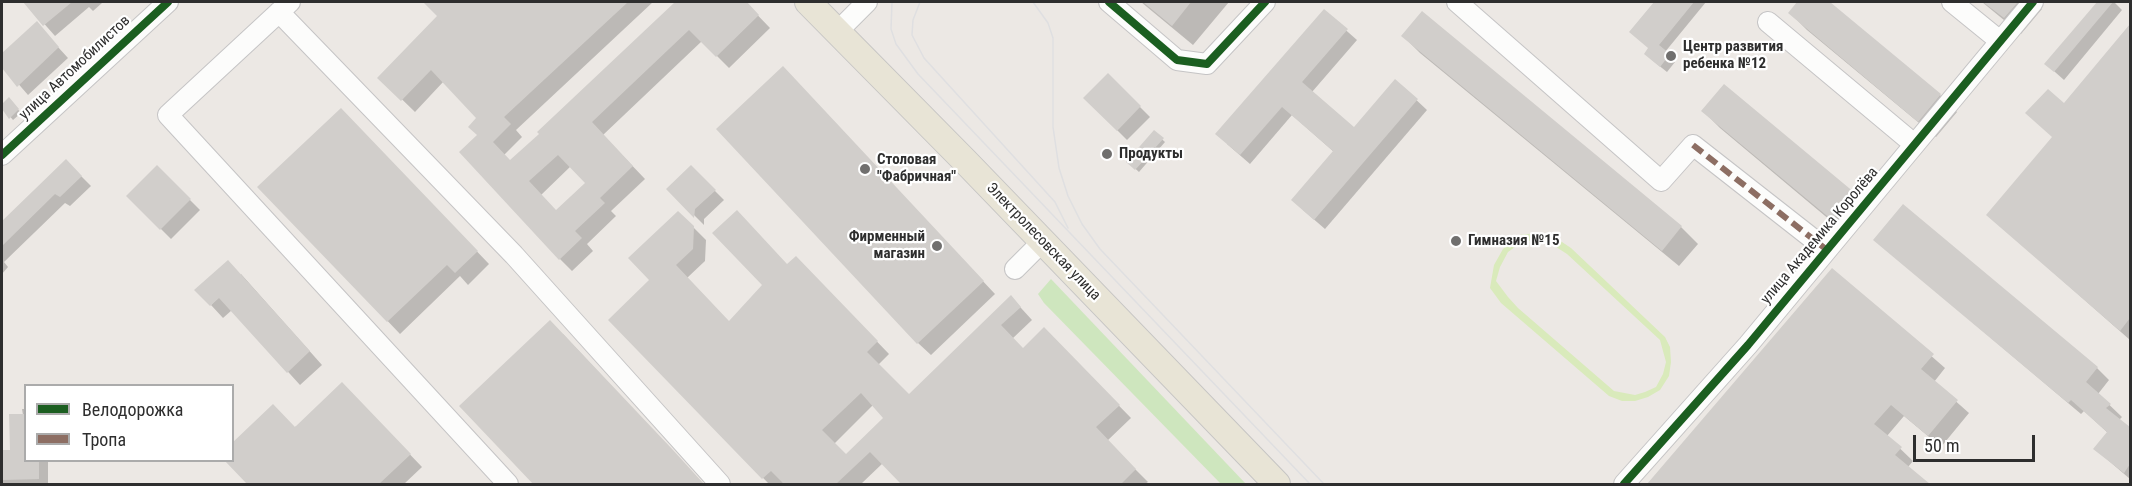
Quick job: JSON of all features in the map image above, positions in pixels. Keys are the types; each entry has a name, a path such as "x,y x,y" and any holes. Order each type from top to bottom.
{"main road":[{"name":"Электролесовская улица","path":"808,2 1276,484"}],"street":[{"name":"улица Автомобилистов","path":"2,155 168,2"},
{"path":"837,32 867,2"},
{"path":"1109,2 1177,60 1207,64 1265,2"},
{"path":"1457,2 1661,181 1694,145 1827,250"},
{"path":"1952,2 2000,41"},
{"name":"улица Академика Королёва","path":"1624,484 1748,345 2032,2"},
{"path":"508,484 168,115 285,7 514,255 720,484"},
{"path":"1768,21 1914,144"},
{"path":"1015,268 1042,242"}],"green space":[{"path":"1538,233 1556,238 1571,248 1665,337 1670,347 1671,362 1669,376 1660,390 1635,401 1622,401 1609,396 1501,303 1490,288 1494,265 1503,249 1519,235","holes":["1537,240 1553,245 1567,254 1660,340 1666,362 1656,387 1635,395 1614,391 1518,308 1496,281 1508,252 1522,242"]},
{"path":"1051,279 1246,484 1221,484 1044,303 1038,294"}],"building":[{"path":"23,2 72,2 43,26"},
{"path":"423,2 628,2 504,117 511,124 493,142 510,160 675,2 747,2 759,15 716,57 689,30 592,122 633,166 600,198 605,203 575,231 582,238 559,260 459,152 477,135 468,127 476,118 431,70 401,101 377,78 437,16","holes":["558,155 585,183 556,210 529,181"]},
{"path":"1143,2 1191,2 1172,26"},
{"path":"1654,2 1694,2 1659,45 1670,54 1660,67 1644,54 1648,48 1629,32"},
{"path":"1797,2 1830,2 1941,94 1918,122 1788,13"},
{"path":"1983,2 2018,2 2004,18"},
{"path":"2097,2 2113,2 2054,72 2044,64"},
{"path":"1324,9 1348,29 1302,82 1354,127 1395,79 1418,99 1314,220 1291,200 1333,151 1282,107 1240,155 1215,134"},
{"path":"1422,11 1682,226 1662,251 1401,36"},
{"path":"37,21 59,47 17,87 2,68 2,53"},
{"path":"2130,24 2130,318 2120,331 1986,215 2052,137 2025,113 2048,89 2064,103"},
{"path":"783,66 984,281 917,344 716,129"},
{"path":"1108,73 1141,106 1117,131 1083,98"},
{"path":"1724,84 1855,193 1832,220 1701,111"},
{"path":"9,97 19,109 9,119 2,109 2,104"},
{"path":"341,108 478,251 455,273 447,265 387,322 257,187"},
{"path":"1154,130 1164,138 1135,170 1126,162"},
{"path":"66,159 82,176 60,197 55,194 2,246 2,221"},
{"path":"157,165 191,199 160,230 126,196"},
{"path":"691,165 716,190 695,209 694,218 666,189"},
{"path":"1903,204 2098,367 2086,382 2111,404 2106,408 2130,427 2130,464 2124,473 2093,449 2107,432 2071,400 2068,403 1873,240"},
{"path":"737,210 787,264 796,256 878,341 867,352 909,394 1011,295 1021,307 1001,325 1023,348 1044,327 1120,405 1096,427 1136,469 1121,484 901,484 870,452 836,484 784,484 771,471 762,479 608,320 649,280 628,258 678,211 694,226 693,249 676,265 729,321 762,285 712,233","holes":["861,393 883,418 846,454 822,430"]},
{"path":"228,260 310,351 287,373 219,298 210,306 194,290"},
{"path":"1832,268 1934,354 1921,369 1958,400 1928,436 1891,405 1874,424 1902,447 1895,455 1930,484 1647,484"},
{"path":"550,320 704,484 533,484 459,406"},
{"path":"342,382 411,454 379,484 247,484 226,462 234,462 234,441 273,404 295,427"},
{"path":"9,414 24,414 24,462 39,462 39,479 2,480 2,450 10,450"}],"tram line":[{"path":"892,2 891,29 896,44 918,74 1310,484"},
{"path":"920,2 913,20 912,35 924,58 1055,202 1068,228"},
{"path":"1033,2 1048,23 1053,38 1053,127 1059,168 1068,196 1082,224 1100,249 1324,484"}],"marked path":[{"path":"1693,145 1827,250"}],"cycle path":[{"path":"2,155 168,2"},
{"path":"1109,2 1177,60 1207,64 1265,2"},
{"path":"1624,484 1748,345 2033,2"}],"place":[{"name":"Центр развития ребенка №12","path":"1671,56"},
{"name":"Продукты","path":"1107,154"},
{"name":"Столовая \"Фабричная\"","path":"865,169"},
{"name":"Гимназия №15","path":"1456,241"},
{"name":"Фирменный магазин","path":"937,246"}]}
